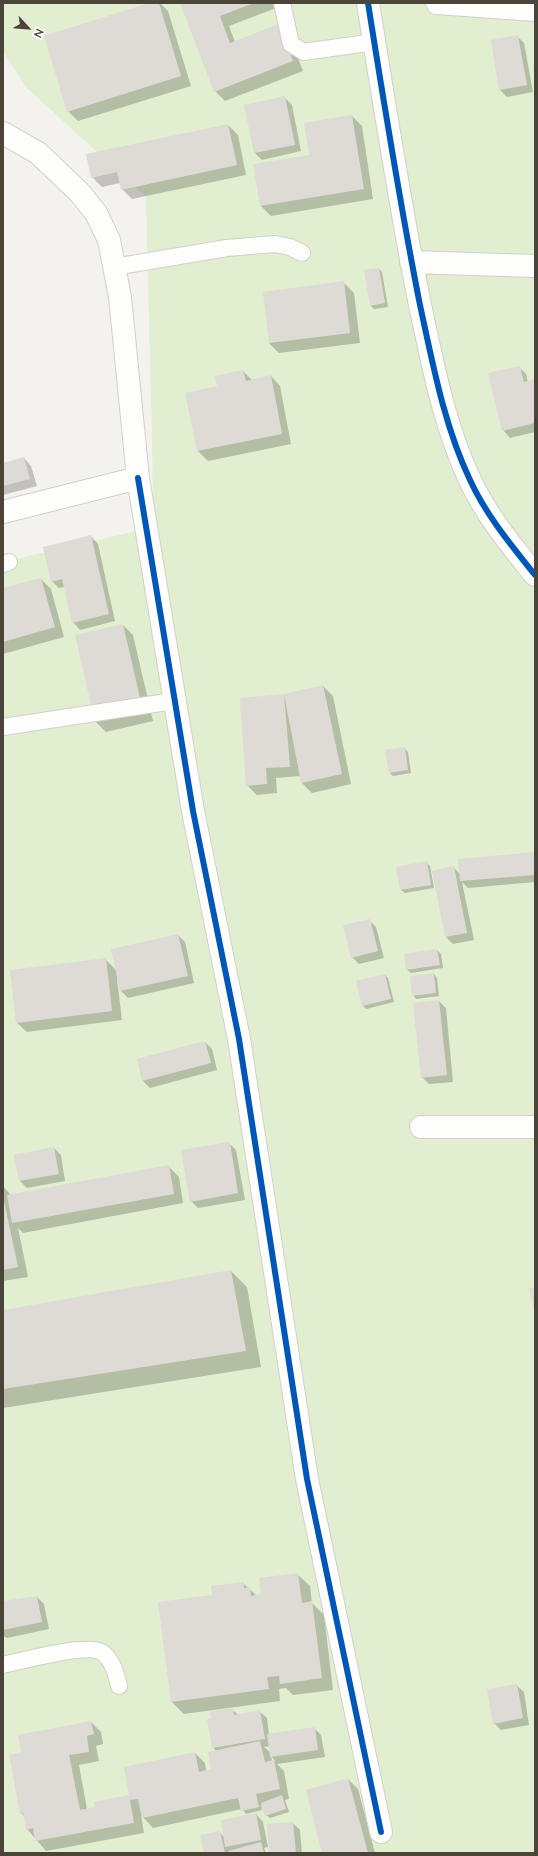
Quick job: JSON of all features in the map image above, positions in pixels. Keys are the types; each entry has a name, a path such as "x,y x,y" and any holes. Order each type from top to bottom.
{"street":[{"path":"368,3 411,262 449,430 470,481 496,525 535,575"},
{"path":"437,3 535,10"},
{"path":"3,133 38,153 79,192 96,213 109,240 121,305 138,478 174,701 193,811 239,1039 307,1479 380,1832"},
{"path":"411,262 535,266"},
{"path":"3,512 138,478"},
{"path":"421,1127 535,1127"}],"lane":[{"path":"282,3 291,44 304,52 374,42"},
{"path":"114,267 227,248 276,244 290,247 302,253"},
{"path":"3,727 174,701"},
{"path":"3,1665 74,1650 97,1650 103,1653 109,1660 119,1686"}],"green space":[{"path":"3,3 535,3 535,1853 3,1853 3,562 154,527 146,197 26,87 3,51"}],"building":[{"path":"149,3 159,3 181,76 67,112 44,36"},
{"path":"180,3 254,3 220,16 230,43 279,24 293,61 214,92"},
{"path":"518,35 527,85 499,90 491,40"},
{"path":"285,96 295,145 254,153 244,105"},
{"path":"352,115 364,189 260,206 253,164 309,155 304,123"},
{"path":"228,124 237,165 121,190 117,172 91,178 86,154"},
{"path":"379,268 385,303 370,306 364,270"},
{"path":"344,281 350,333 269,343 263,292"},
{"path":"520,366 524,382 535,379 535,423 502,431 488,373"},
{"path":"243,370 246,381 271,375 282,434 197,451 185,393 217,386 215,376"},
{"path":"24,457 30,479 3,486 3,463"},
{"path":"91,535 109,614 72,623 62,579 51,582 43,547"},
{"path":"41,578 55,627 3,642 3,588"},
{"path":"123,624 143,711 95,722 75,635"},
{"path":"323,685 342,774 301,783 284,694"},
{"path":"284,694 290,767 266,768 267,784 246,786 240,698"},
{"path":"405,747 408,770 389,773 385,750"},
{"path":"534,852 535,875 460,881 458,859"},
{"path":"427,861 431,885 400,890 396,867"},
{"path":"454,866 467,933 445,937 432,871"},
{"path":"370,919 378,951 351,958 343,925"},
{"path":"178,934 188,976 120,991 111,949"},
{"path":"437,949 440,965 406,970 404,954"},
{"path":"106,958 112,1011 16,1023 10,970"},
{"path":"434,973 436,993 412,996 410,976"},
{"path":"385,974 391,999 362,1006 356,981"},
{"path":"439,1000 447,1075 421,1078 413,1003"},
{"path":"205,1041 211,1063 142,1081 137,1059"},
{"path":"230,1142 238,1193 190,1202 181,1150"},
{"path":"54,1147 59,1174 19,1181 14,1155"},
{"path":"169,1165 174,1194 12,1223 7,1195"},
{"path":"3,1196 18,1267 3,1270"},
{"path":"231,1270 246,1351 3,1389 3,1310"},
{"path":"535,1287 535,1309 534,1309 529,1289"},
{"path":"298,1573 302,1603 312,1601 322,1678 280,1684 279,1676 267,1677 269,1689 171,1702 158,1602 212,1595 211,1586 244,1582 244,1588 250,1587 251,1596 261,1594 259,1578"},
{"path":"37,1596 42,1622 3,1630 3,1601"},
{"path":"517,1684 523,1718 493,1724 487,1689"},
{"path":"233,1708 234,1715 260,1710 265,1739 212,1748 207,1719 211,1718 210,1712"},
{"path":"91,1721 94,1734 87,1736 89,1752 69,1755 80,1810 95,1807 94,1802 129,1795 124,1767 195,1752 199,1772 211,1769 208,1752 260,1741 265,1762 274,1760 280,1789 256,1794 259,1807 241,1811 238,1798 142,1818 138,1799 130,1800 134,1823 35,1841 33,1828 26,1830 23,1813 20,1814 9,1755 21,1753 18,1735"},
{"path":"315,1727 318,1750 270,1757 267,1734"},
{"path":"348,1778 368,1853 322,1853 306,1790"},
{"path":"282,1795 286,1809 265,1816 261,1803"},
{"path":"256,1813 261,1840 225,1847 221,1820"},
{"path":"293,1822 296,1853 269,1853 267,1824"},
{"path":"220,1831 225,1853 204,1853 200,1835"},
{"path":"261,1842 264,1853 229,1853 228,1851"}],"cycle path":[{"path":"368,3 392,154 420,305 446,416 461,459 476,493 500,529 535,575"},
{"path":"138,478 193,811 239,1039 307,1479 381,1832"}]}
